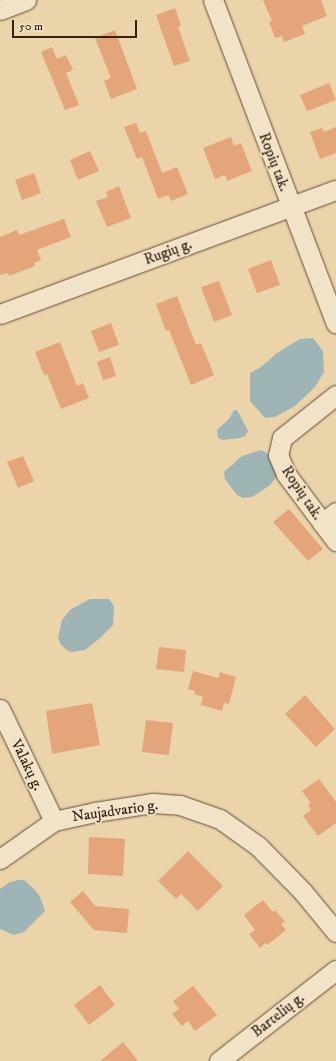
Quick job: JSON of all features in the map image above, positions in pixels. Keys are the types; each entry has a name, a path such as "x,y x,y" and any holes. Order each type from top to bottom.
{"street":[{"path":"0,10 26,0"},
{"name":"Ropių tak.","path":"213,0 336,323"},
{"name":"Rugių g.","path":"0,314 336,190"},
{"name":"Ropių tak.","path":"336,395 282,438 278,455 286,474 329,517 336,541"},
{"name":"Valakų g.","path":"0,709 54,821"},
{"name":"Naujadvario g.","path":"0,859 54,821 95,812 152,803 180,805 220,819 258,846 303,892 336,932"},
{"name":"Bartelių g.","path":"219,1061 336,970"}],"shaded area":[{"path":"313,338 323,351 324,372 315,387 295,406 275,417 265,418 250,401 250,373 261,367 277,353 300,339"},
{"path":"234,410 237,410 248,431 245,436 239,438 223,440 218,438 217,430 229,419"},
{"path":"261,450 267,453 272,459 276,466 277,476 270,485 252,497 243,498 237,495 225,479 224,472 242,456"},
{"path":"90,599 109,599 114,606 113,625 85,650 73,652 68,651 61,645 58,638 62,620 70,610"},
{"path":"24,880 35,890 40,897 45,911 24,932 14,935 0,929 0,889 10,882"}],"building":[{"path":"263,0 321,0 327,16 302,26 305,34 284,42 282,36 275,38 269,22 272,21"},
{"path":"175,8 181,25 178,27 190,61 174,66 156,15"},
{"path":"115,30 137,89 111,99 104,81 111,78 95,38"},
{"path":"52,47 57,59 66,55 73,70 66,73 79,105 65,110 41,52"},
{"path":"329,83 336,100 307,111 300,95"},
{"path":"136,123 140,133 146,131 162,173 177,167 188,194 171,201 168,195 158,199 142,157 137,159 124,127"},
{"path":"336,127 336,153 320,159 310,132 322,128 324,132"},
{"path":"231,137 234,146 241,143 252,171 227,181 225,175 215,179 203,148"},
{"path":"90,151 99,171 78,180 70,160"},
{"path":"34,173 41,193 22,200 15,180"},
{"path":"119,186 131,218 107,227 96,201 108,197 106,192"},
{"path":"64,219 71,237 37,250 41,260 34,263 35,266 9,276 8,273 0,275 0,237 17,230 19,235"},
{"path":"271,260 280,285 257,293 248,269"},
{"path":"219,281 232,315 214,322 201,287"},
{"path":"177,296 196,345 201,343 214,375 191,385 169,330 166,331 156,304"},
{"path":"111,323 119,345 99,352 91,331"},
{"path":"60,342 77,386 83,383 89,398 61,409 47,374 44,375 35,352"},
{"path":"110,357 116,376 103,380 97,362"},
{"path":"23,456 34,481 18,488 7,462"},
{"path":"289,509 323,549 308,561 273,522"},
{"path":"159,647 186,650 184,672 156,669"},
{"path":"193,671 218,678 220,672 236,677 229,704 224,703 222,711 201,705 203,697 194,694 195,691 188,689"},
{"path":"305,695 335,729 316,747 285,714"},
{"path":"92,703 100,745 52,754 46,711"},
{"path":"146,720 173,723 169,755 142,752"},
{"path":"319,779 336,802 336,823 318,836 303,816 311,810 308,805 311,803 302,791"},
{"path":"89,837 125,839 123,876 88,874"},
{"path":"188,851 223,886 198,911 181,894 176,899 158,881"},
{"path":"83,891 95,906 129,909 127,933 94,930 70,902"},
{"path":"263,900 273,912 275,910 285,922 281,924 286,930 267,945 265,943 260,948 249,934 255,930 244,915"},
{"path":"100,985 115,1005 89,1025 74,1005"},
{"path":"193,986 217,1015 195,1031 188,1021 182,1026 172,1014 179,1009 173,1001"},
{"path":"123,1042 138,1061 100,1061"}]}
